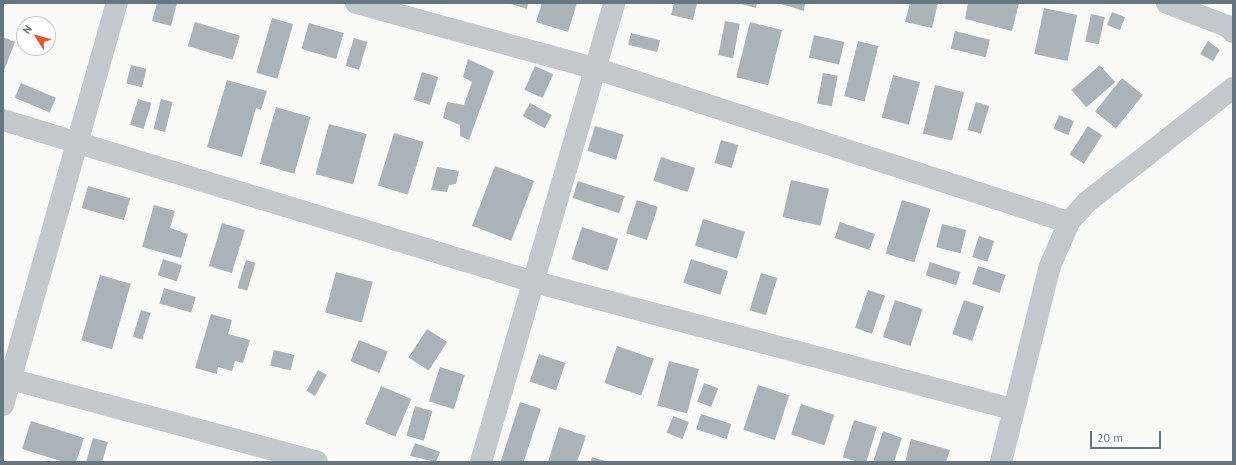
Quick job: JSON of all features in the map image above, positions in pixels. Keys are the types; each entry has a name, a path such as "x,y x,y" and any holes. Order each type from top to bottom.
{"street":[{"path":"3,406 7,378 117,3"},
{"path":"356,3 594,68 1069,222"},
{"path":"481,462 531,281 614,3"},
{"path":"1167,3 1227,26 1233,32"},
{"path":"1001,462 1013,409 1050,266 1069,222 1087,202 1233,88"},
{"path":"3,120 531,281 1013,409"},
{"path":"7,378 317,462"}],"building":[{"path":"157,3 177,3 171,26 152,21"},
{"path":"508,3 528,3 527,9"},
{"path":"542,3 577,3 568,32 536,22"},
{"path":"674,3 697,3 693,20 671,15"},
{"path":"738,3 757,3 756,8"},
{"path":"778,3 805,3 804,11"},
{"path":"910,3 938,3 932,28 905,22"},
{"path":"968,3 1019,3 1012,31 965,19"},
{"path":"1044,8 1077,15 1067,61 1034,54"},
{"path":"1112,12 1125,17 1120,30 1107,25"},
{"path":"1091,14 1105,17 1099,44 1085,41"},
{"path":"272,18 293,24 277,79 256,73"},
{"path":"725,21 740,24 733,58 718,55"},
{"path":"195,22 240,36 233,60 188,46"},
{"path":"750,22 782,30 768,85 736,77"},
{"path":"309,23 344,33 336,59 302,49"},
{"path":"955,31 990,40 986,57 951,48"},
{"path":"631,33 660,40 657,52 628,45"},
{"path":"814,35 844,42 839,64 809,57"},
{"path":"3,37 15,42 3,73"},
{"path":"354,38 367,42 359,70 346,66"},
{"path":"858,41 878,46 865,101 844,96"},
{"path":"1208,41 1220,50 1213,61 1200,54"},
{"path":"468,59 494,71 469,140 460,136 460,125 443,118 447,102 464,105 472,82 463,77"},
{"path":"131,65 147,69 142,87 126,83"},
{"path":"1100,65 1115,82 1086,107 1071,90"},
{"path":"535,66 553,74 543,98 524,90"},
{"path":"422,72 438,77 430,105 414,100"},
{"path":"823,73 838,76 832,106 817,103"},
{"path":"893,75 920,82 909,125 882,118"},
{"path":"1122,78 1143,95 1116,128 1095,111"},
{"path":"227,80 267,91 261,110 256,108 242,157 207,147"},
{"path":"21,83 56,98 50,113 15,98"},
{"path":"935,85 964,92 952,141 923,134"},
{"path":"138,99 151,103 143,129 130,125"},
{"path":"161,99 173,102 165,132 154,129"},
{"path":"976,102 989,106 981,134 968,130"},
{"path":"530,103 552,115 545,128 523,116"},
{"path":"276,107 311,117 294,174 260,164"},
{"path":"1059,115 1074,121 1068,135 1053,129"},
{"path":"329,124 367,134 353,184 316,174"},
{"path":"595,126 624,135 616,160 587,151"},
{"path":"1088,126 1102,135 1084,164 1069,155"},
{"path":"394,133 424,142 408,195 378,186"},
{"path":"721,140 738,145 732,168 714,163"},
{"path":"661,157 695,168 688,192 653,181"},
{"path":"495,166 534,181 511,241 472,226"},
{"path":"437,167 459,171 456,184 449,185 447,192 431,190"},
{"path":"791,180 829,189 820,226 782,217"},
{"path":"578,181 625,196 619,213 572,198"},
{"path":"88,186 130,198 124,220 82,208"},
{"path":"637,200 658,207 647,240 626,233"},
{"path":"902,200 931,209 914,262 886,254"},
{"path":"154,205 175,211 170,228 188,234 181,258 142,247"},
{"path":"703,219 745,232 737,259 695,246"},
{"path":"840,222 875,234 869,250 834,238"},
{"path":"222,223 245,230 232,273 209,266"},
{"path":"942,224 966,230 960,253 936,247"},
{"path":"582,227 618,239 608,271 571,259"},
{"path":"979,236 994,241 987,262 972,257"},
{"path":"163,259 182,265 177,281 158,275"},
{"path":"691,259 728,271 720,295 683,283"},
{"path":"246,260 256,263 247,291 238,288"},
{"path":"930,262 960,272 956,285 926,275"},
{"path":"978,266 1006,275 1000,293 972,284"},
{"path":"336,272 373,282 362,322 325,313"},
{"path":"761,273 777,278 766,315 750,310"},
{"path":"100,275 131,284 112,349 81,340"},
{"path":"164,288 196,297 191,312 160,303"},
{"path":"868,290 885,296 872,334 855,328"},
{"path":"895,300 923,309 911,346 883,337"},
{"path":"964,300 984,307 972,341 952,334"},
{"path":"141,310 151,313 142,340 133,337"},
{"path":"211,314 232,320 228,334 250,340 243,363 235,361 232,371 218,367 217,374 195,368"},
{"path":"427,329 447,342 429,371 408,358"},
{"path":"359,340 388,352 379,373 350,361"},
{"path":"617,346 654,359 641,396 604,383"},
{"path":"274,350 294,355 291,371 270,366"},
{"path":"539,354 565,363 556,391 530,381"},
{"path":"669,361 699,369 687,413 657,405"},
{"path":"440,367 465,375 454,409 429,401"},
{"path":"318,370 327,375 315,396 306,391"},
{"path":"704,383 718,388 711,407 697,402"},
{"path":"758,385 789,395 775,440 743,430"},
{"path":"381,386 411,399 395,437 365,424"},
{"path":"520,402 541,409 524,462 501,462"},
{"path":"801,404 834,415 824,445 791,434"},
{"path":"415,406 432,411 424,441 406,436"},
{"path":"701,414 731,424 726,439 696,429"},
{"path":"673,416 689,422 682,439 667,433"},
{"path":"854,420 877,427 866,462 858,462 843,457"},
{"path":"31,421 84,438 76,462 64,462 22,449"},
{"path":"559,427 586,436 577,462 548,462"},
{"path":"883,431 902,438 894,462 873,462"},
{"path":"93,438 108,442 102,462 86,462"},
{"path":"911,439 950,450 946,462 905,462"},
{"path":"415,443 440,452 436,462 410,456"},
{"path":"592,457 608,462 591,462"}]}
